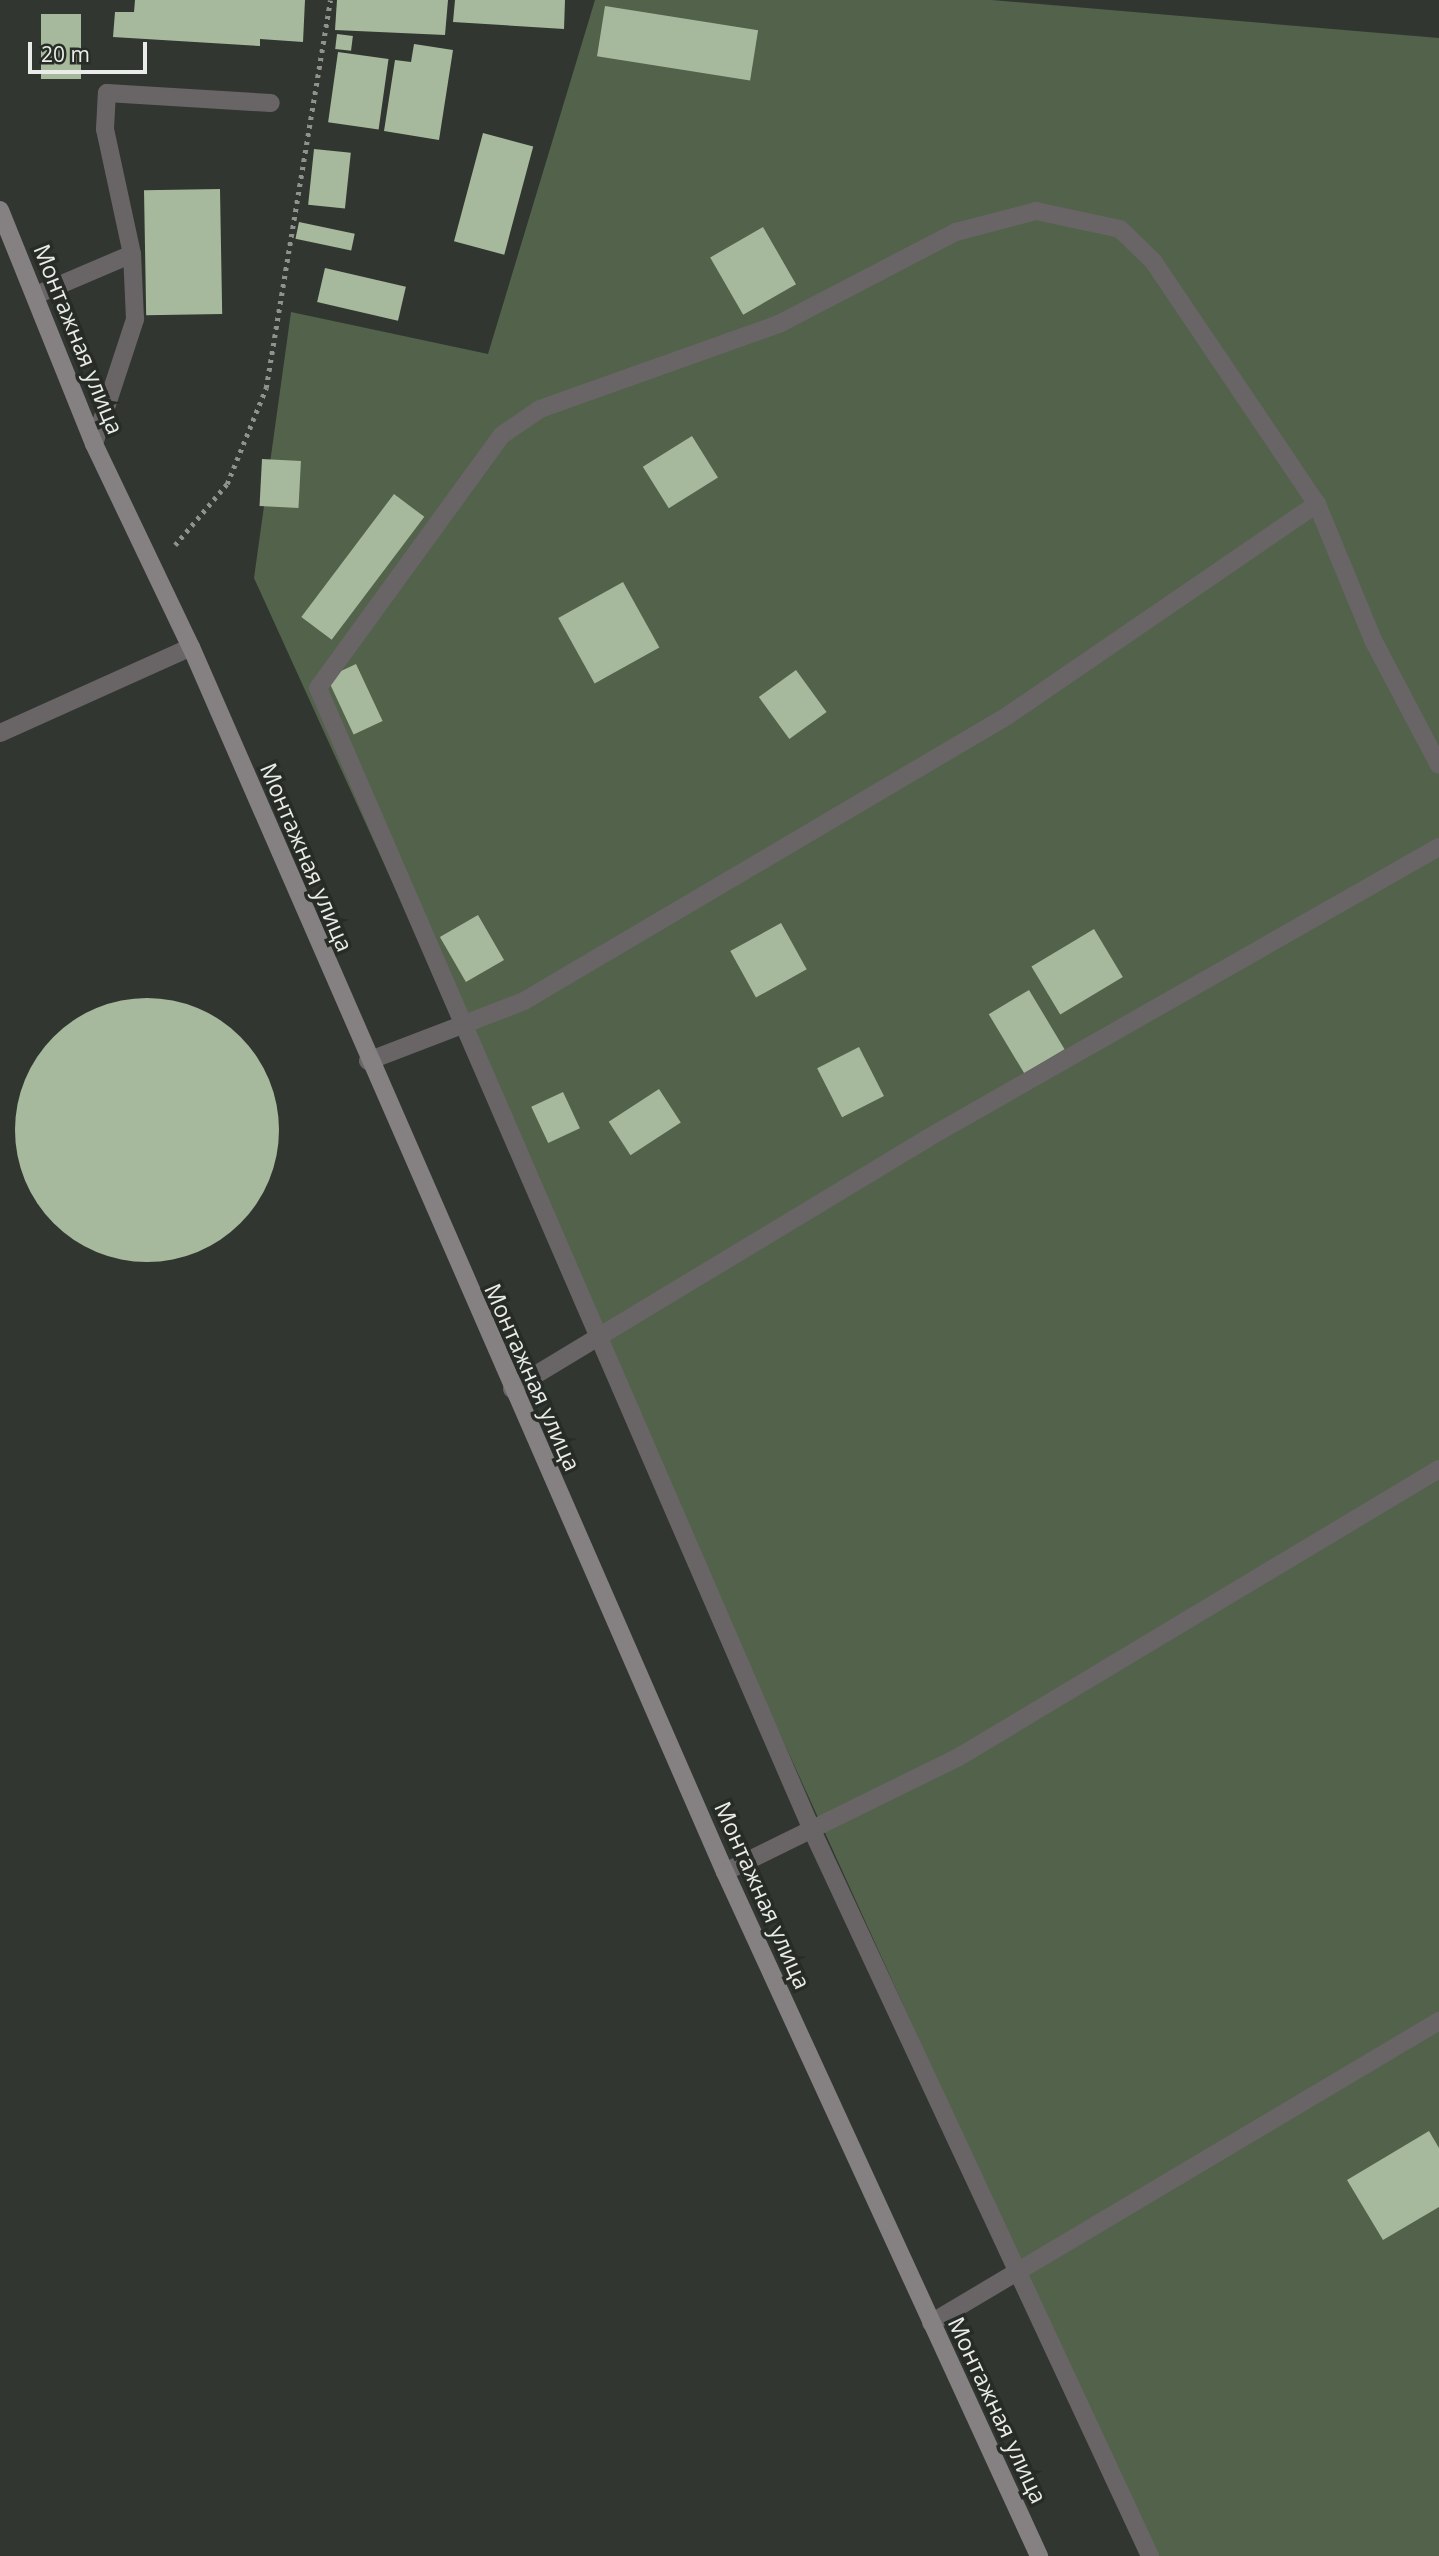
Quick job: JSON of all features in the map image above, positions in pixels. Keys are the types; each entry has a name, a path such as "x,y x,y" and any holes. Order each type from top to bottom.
{"street":[{"name":"Монтажная улица","path":"0,210 94,444 191,647 368,1061 725,1872 1039,2556"}],"lane":[{"path":"94,444 135,319 132,254 105,129 107,93 271,103"},
{"path":"1150,2556 1014,2275 812,1830 593,1335 318,688 502,435 540,409 779,324 956,232 1036,211 1120,229 1153,261 1317,504 1373,640 1439,765"},
{"path":"36,295 132,254"},
{"path":"368,1061 461,1020 524,1001 1007,716 1317,504"},
{"path":"0,733 191,647"},
{"path":"512,1389 593,1335 1439,847"},
{"path":"725,1872 957,1758 1439,1469"},
{"path":"931,2323 1439,2021"}],"path":[{"path":"154,570 227,484 266,388 330,0"}],"green space":[{"path":"595,0 992,0 1439,38 1439,2556 1154,2556 254,578 291,312 488,354"}],"building":[{"path":"135,0 305,0 303,42 260,39 260,46 113,37 115,12 134,12"},
{"path":"337,0 448,0 445,35 335,30"},
{"path":"455,0 565,0 564,29 453,22"},
{"path":"605,6 758,30 750,81 597,56"},
{"path":"41,14 81,14 81,79 41,79"},
{"path":"337,34 353,36 351,51 335,49"},
{"path":"414,44 453,50 439,140 384,131 395,60 411,62"},
{"path":"338,52 389,59 379,129 328,122"},
{"path":"483,133 533,146 504,255 454,241"},
{"path":"314,149 351,153 345,209 308,205"},
{"path":"220,189 222,314 146,315 144,190"},
{"path":"299,222 355,234 351,250 295,239"},
{"path":"763,227 796,284 743,315 710,258"},
{"path":"325,268 406,287 398,321 317,302"},
{"path":"692,436 718,478 669,508 643,467"},
{"path":"262,459 301,461 298,508 260,506"},
{"path":"394,494 424,517 332,640 301,617"},
{"path":"623,582 659,648 595,683 558,618"},
{"path":"356,664 383,721 354,735 327,678"},
{"path":"796,670 827,712 789,739 759,697"},
{"path":"478,915 504,960 466,982 440,937"},
{"path":"781,923 807,969 756,997 730,951"},
{"path":"1094,929 1123,977 1060,1015 1031,967"},
{"path":"1029,990 1065,1049 1024,1073 989,1014"},
{"path":"160,998 209,1013 231,1028 249,1046 269,1079 277,1104 277,1156 264,1192 249,1214 231,1232 209,1247 173,1260 134,1262 85,1247 63,1232 45,1214 30,1192 17,1156 15,1117 30,1068 45,1046 63,1028 85,1013 121,1000"},
{"path":"859,1047 884,1096 842,1117 817,1068"},
{"path":"659,1089 681,1123 630,1155 609,1122"},
{"path":"563,1092 580,1128 548,1143 531,1107"},
{"path":"1429,2131 1439,2148 1439,2207 1383,2240 1347,2180"}]}
